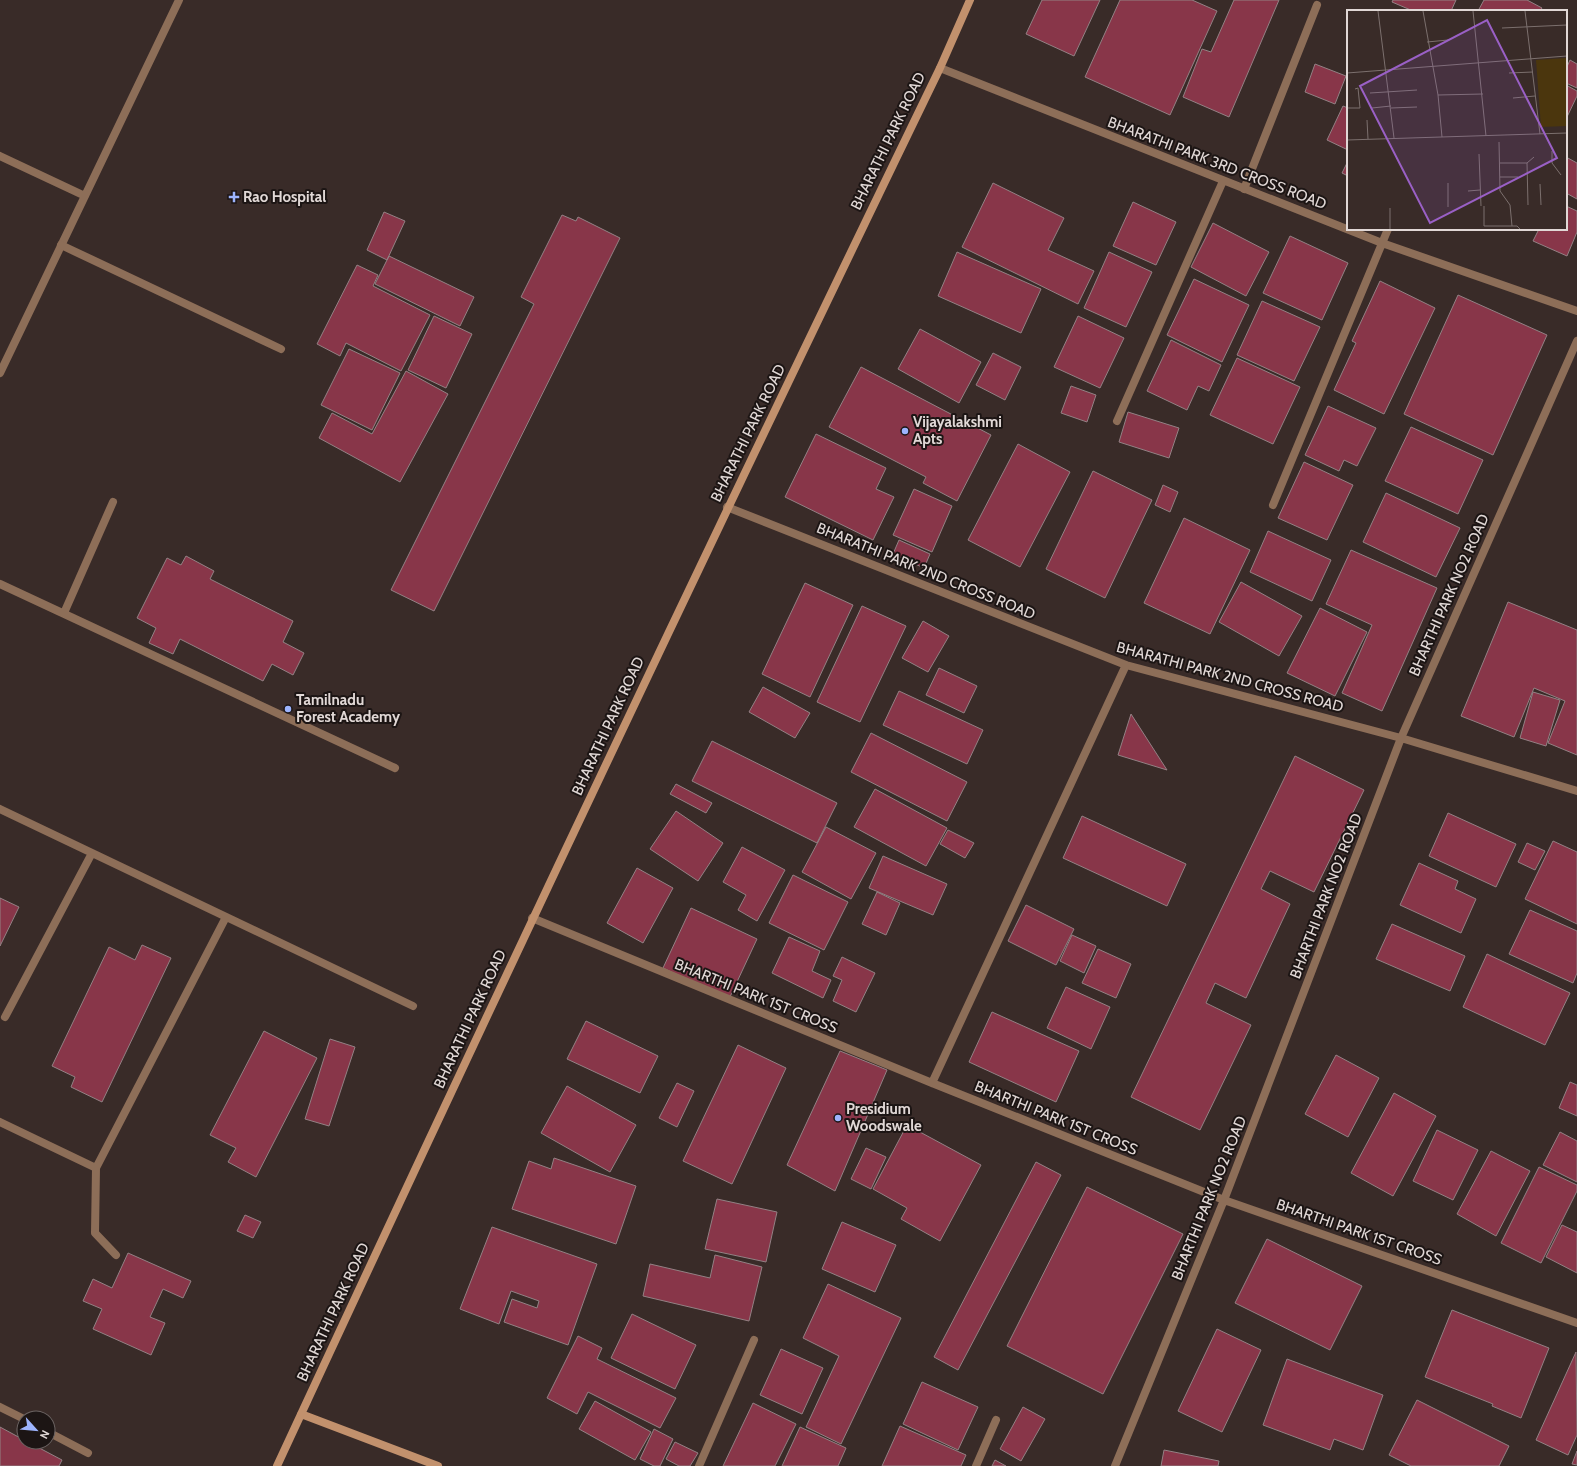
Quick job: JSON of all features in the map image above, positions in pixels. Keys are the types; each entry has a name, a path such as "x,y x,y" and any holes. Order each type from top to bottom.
{"main road":[{"name":"BHARATHI PARK ROAD","path":"277,1466 532,918 727,507 940,68 970,0"},
{"path":"301,1414 438,1466"}],"street":[{"path":"0,373 179,0"},
{"path":"1244,189 1317,5"},
{"name":"BHARATHI PARK 3RD CROSS ROAD","path":"940,68 1347,229"},
{"path":"0,156 85,196"},
{"path":"1117,421 1223,181"},
{"name":"BHARATHI PARK 3RD CROSS ROAD","path":"1349,230 1577,311"},
{"path":"1273,505 1388,230"},
{"path":"61,245 281,349"},
{"name":"BHARTHI PARK NO2 ROAD","path":"1115,1466 1224,1200 1401,738 1577,341"},
{"path":"64,614 113,502"},
{"name":"BHARATHI PARK 2ND CROSS ROAD","path":"727,507 1126,665 1401,738 1577,791"},
{"path":"0,584 396,768"},
{"path":"932,1083 1126,665"},
{"path":"0,809 413,1006"},
{"path":"6,1017 92,853"},
{"path":"116,1255 95,1233 96,1168 226,917"},
{"name":"BHARTHI PARK 1ST CROSS","path":"532,918 932,1083 1224,1200 1577,1323"},
{"path":"0,1122 96,1168"},
{"path":"699,1466 754,1340"},
{"path":"0,1407 16,1415"},
{"path":"976,1466 996,1420"},
{"path":"56,1436 88,1453"}],"building":[{"path":"1042,0 1100,0 1074,56 1026,34"},
{"path":"1120,0 1192,0 1217,11 1170,115 1085,77"},
{"path":"1234,0 1279,0 1229,117 1183,97 1202,49 1211,52"},
{"path":"1393,0 1456,0 1451,10 1411,10 1392,2"},
{"path":"1484,0 1527,0 1542,8 1541,10 1479,10"},
{"path":"1570,60 1577,64 1577,88 1567,83 1567,67"},
{"path":"1315,64 1346,76 1335,104 1305,92"},
{"path":"1567,86 1577,91 1577,96 1567,117"},
{"path":"1343,106 1347,108 1347,150 1327,140"},
{"path":"1567,158 1577,163 1577,199 1567,194"},
{"path":"1347,163 1347,176 1342,173"},
{"path":"993,183 1064,218 1048,250 1094,271 1078,304 962,247"},
{"path":"1133,202 1176,222 1156,265 1113,246"},
{"path":"1567,206 1577,211 1577,232 1567,256 1533,241 1538,230 1567,230"},
{"path":"384,212 405,221 387,260 367,250"},
{"path":"562,215 576,221 578,217 620,238 434,611 391,590 534,304 521,297"},
{"path":"1213,223 1269,252 1246,296 1191,267"},
{"path":"1290,236 1348,263 1322,320 1263,293"},
{"path":"957,252 1041,289 1021,333 938,296"},
{"path":"1109,252 1152,272 1126,327 1084,308"},
{"path":"389,256 474,297 460,326 375,284"},
{"path":"357,265 378,275 373,286 430,315 401,371 346,343 340,356 317,344"},
{"path":"1194,279 1249,305 1222,362 1167,335"},
{"path":"1380,281 1435,308 1384,414 1334,390 1356,343 1352,341"},
{"path":"1458,295 1547,335 1493,455 1404,414"},
{"path":"1262,301 1320,327 1294,381 1237,355"},
{"path":"434,316 472,334 446,388 408,370"},
{"path":"1078,316 1124,338 1100,388 1054,367"},
{"path":"920,329 981,362 959,403 898,369"},
{"path":"1171,340 1221,365 1209,391 1198,386 1187,410 1147,391"},
{"path":"349,349 400,373 372,430 321,405"},
{"path":"993,353 1021,367 1005,400 976,385"},
{"path":"1237,358 1300,387 1273,444 1210,415"},
{"path":"861,367 991,435 957,501 923,483 926,477 829,427"},
{"path":"406,371 448,394 400,482 319,438 332,413 372,434"},
{"path":"1071,386 1096,395 1087,422 1061,413"},
{"path":"1328,406 1376,428 1357,466 1344,460 1339,471 1305,455"},
{"path":"1128,412 1179,428 1169,458 1119,442"},
{"path":"1411,427 1483,460 1458,514 1385,481"},
{"path":"816,434 886,468 876,489 894,497 873,540 785,497"},
{"path":"1018,444 1070,472 1020,567 968,540"},
{"path":"1304,462 1353,485 1327,540 1278,518"},
{"path":"1093,471 1152,500 1105,598 1046,569"},
{"path":"1163,485 1178,492 1170,512 1155,505"},
{"path":"914,489 952,506 932,552 893,535"},
{"path":"1386,493 1460,528 1436,577 1363,542"},
{"path":"1184,518 1250,550 1210,634 1144,603"},
{"path":"1268,531 1331,560 1312,601 1250,572"},
{"path":"899,540 930,554 924,568 893,554"},
{"path":"1351,550 1437,588 1382,711 1342,693 1372,625 1326,604"},
{"path":"186,556 214,571 210,579 293,621 283,642 304,653 293,675 272,664 263,681 180,639 173,654 149,643 156,628 137,618 167,558 181,565"},
{"path":"1241,582 1302,616 1279,656 1219,622"},
{"path":"805,583 853,605 810,697 762,674"},
{"path":"1508,602 1577,630 1577,755 1548,743 1565,701 1534,688 1514,737 1461,716"},
{"path":"862,606 906,626 860,722 817,702"},
{"path":"1320,608 1367,632 1335,696 1287,673"},
{"path":"923,621 949,636 928,672 902,658"},
{"path":"939,668 977,686 964,713 926,695"},
{"path":"763,687 810,713 795,738 749,712"},
{"path":"899,691 983,730 967,764 883,725"},
{"path":"1533,692 1560,700 1546,746 1520,738"},
{"path":"1131,714 1167,770 1118,755"},
{"path":"871,733 967,782 947,821 851,772"},
{"path":"712,741 837,803 817,843 692,781"},
{"path":"1295,756 1364,790 1314,892 1270,871 1261,889 1290,904 1246,998 1215,983 1206,1003 1251,1025 1200,1130 1131,1097"},
{"path":"676,784 712,803 706,813 670,794"},
{"path":"875,789 947,828 926,866 854,827"},
{"path":"676,811 723,843 698,881 650,849"},
{"path":"1448,813 1516,844 1496,887 1429,856"},
{"path":"1082,816 1186,864 1167,906 1063,858"},
{"path":"826,827 876,853 851,899 802,872"},
{"path":"948,830 974,843 965,858 940,844"},
{"path":"1553,841 1577,852 1577,924 1525,899"},
{"path":"1527,843 1545,851 1535,870 1518,862"},
{"path":"742,847 785,870 757,921 738,910 746,895 723,882"},
{"path":"883,856 947,884 933,915 869,888"},
{"path":"1419,863 1458,881 1455,889 1476,899 1461,933 1400,905"},
{"path":"637,868 673,888 643,943 607,923"},
{"path":"793,875 848,902 824,950 769,923"},
{"path":"877,892 900,903 886,935 862,924"},
{"path":"0,898 19,907 0,946"},
{"path":"1026,905 1074,929 1056,965 1008,941"},
{"path":"691,908 757,939 729,999 663,968"},
{"path":"1530,910 1577,931 1577,973 1573,983 1509,954"},
{"path":"1392,924 1465,956 1450,991 1376,959"},
{"path":"1072,935 1096,946 1084,973 1060,961"},
{"path":"789,937 820,951 812,971 831,980 823,998 772,973"},
{"path":"142,945 171,958 102,1102 71,1087 75,1077 52,1066 109,947 135,960"},
{"path":"1098,949 1131,964 1116,998 1082,983"},
{"path":"1487,954 1570,993 1545,1045 1463,1007"},
{"path":"842,957 875,973 856,1012 833,1001 842,980 833,976"},
{"path":"1066,987 1110,1007 1091,1049 1047,1028"},
{"path":"992,1012 1079,1051 1056,1102 969,1062"},
{"path":"586,1021 658,1056 640,1093 567,1059"},
{"path":"264,1031 317,1058 256,1177 228,1162 236,1148 210,1135"},
{"path":"330,1039 355,1047 329,1126 305,1119"},
{"path":"738,1045 786,1068 732,1184 683,1161"},
{"name":"Presidium Woodswale","path":"840,1051 887,1070 835,1191 787,1165"},
{"path":"1336,1055 1379,1078 1348,1137 1305,1114"},
{"path":"1570,1082 1577,1085 1577,1116 1559,1108"},
{"path":"677,1083 694,1091 677,1127 659,1118"},
{"path":"567,1086 636,1125 610,1172 541,1133"},
{"path":"1394,1093 1436,1116 1393,1196 1351,1173"},
{"path":"907,1125 981,1165 940,1241 901,1219 907,1208 873,1189"},
{"path":"1437,1130 1478,1150 1453,1200 1413,1181"},
{"path":"1560,1132 1577,1141 1577,1182 1543,1165"},
{"path":"866,1148 886,1157 871,1189 851,1179"},
{"path":"1491,1151 1530,1171 1496,1236 1457,1214"},
{"path":"554,1158 636,1186 616,1244 512,1209 529,1161 551,1169"},
{"path":"1036,1162 1061,1175 958,1370 934,1357"},
{"path":"1539,1167 1577,1185 1577,1191 1541,1263 1501,1243"},
{"path":"1087,1187 1183,1234 1103,1394 1007,1346"},
{"path":"717,1199 777,1212 766,1262 705,1249"},
{"path":"245,1215 261,1222 253,1238 237,1231"},
{"path":"842,1222 896,1245 875,1292 822,1269"},
{"path":"1562,1225 1577,1232 1577,1273 1546,1257"},
{"path":"492,1227 597,1264 568,1345 504,1322 512,1299 537,1308 539,1301 511,1291 499,1324 460,1309"},
{"path":"1267,1239 1362,1286 1330,1350 1235,1303"},
{"path":"128,1253 191,1281 183,1298 163,1289 150,1317 165,1323 151,1355 93,1329 102,1309 83,1301 93,1279 112,1288"},
{"path":"715,1255 762,1267 749,1321 643,1296 650,1264 710,1278"},
{"path":"828,1284 901,1318 841,1444 806,1427 839,1356 803,1338"},
{"path":"1452,1310 1549,1348 1521,1418 1492,1406 1493,1404 1425,1377"},
{"path":"632,1314 696,1345 675,1389 611,1358"},
{"path":"1217,1329 1261,1350 1222,1432 1178,1411"},
{"path":"578,1336 602,1348 597,1359 676,1398 660,1428 588,1392 577,1414 547,1398"},
{"path":"781,1349 823,1368 802,1414 760,1395"},
{"path":"1576,1352 1577,1435 1568,1455 1536,1440"},
{"path":"1287,1359 1383,1395 1363,1450 1334,1439 1330,1450 1263,1425"},
{"path":"922,1382 978,1407 958,1450 903,1424"},
{"path":"1417,1400 1509,1446 1499,1466 1411,1466 1389,1455"},
{"path":"595,1401 651,1432 635,1460 579,1429"},
{"path":"753,1403 796,1424 775,1466 723,1466"},
{"path":"1023,1407 1045,1419 1021,1461 1000,1449"},
{"path":"900,1426 966,1455 961,1466 882,1466"},
{"path":"0,1427 16,1436 16,1450 43,1450 62,1460 59,1466 0,1466"},
{"path":"800,1427 846,1448 838,1466 782,1466"},
{"path":"654,1429 673,1439 660,1466 654,1466 640,1459"},
{"path":"675,1442 698,1453 690,1466 679,1466 666,1459"},
{"path":"1164,1450 1219,1461 1218,1466 1161,1466"},
{"path":"1577,1451 1577,1465 1572,1464"},
{"path":"995,1460 1006,1466 992,1466"}],"place":[{"name":"Rao Hospital","path":"234,197"},
{"name":"Vijayalakshmi Apts","path":"905,431"},
{"name":"Tamilnadu Forest Academy","path":"288,709"},
{"name":"Presidium Woodswale","path":"838,1118"}]}
